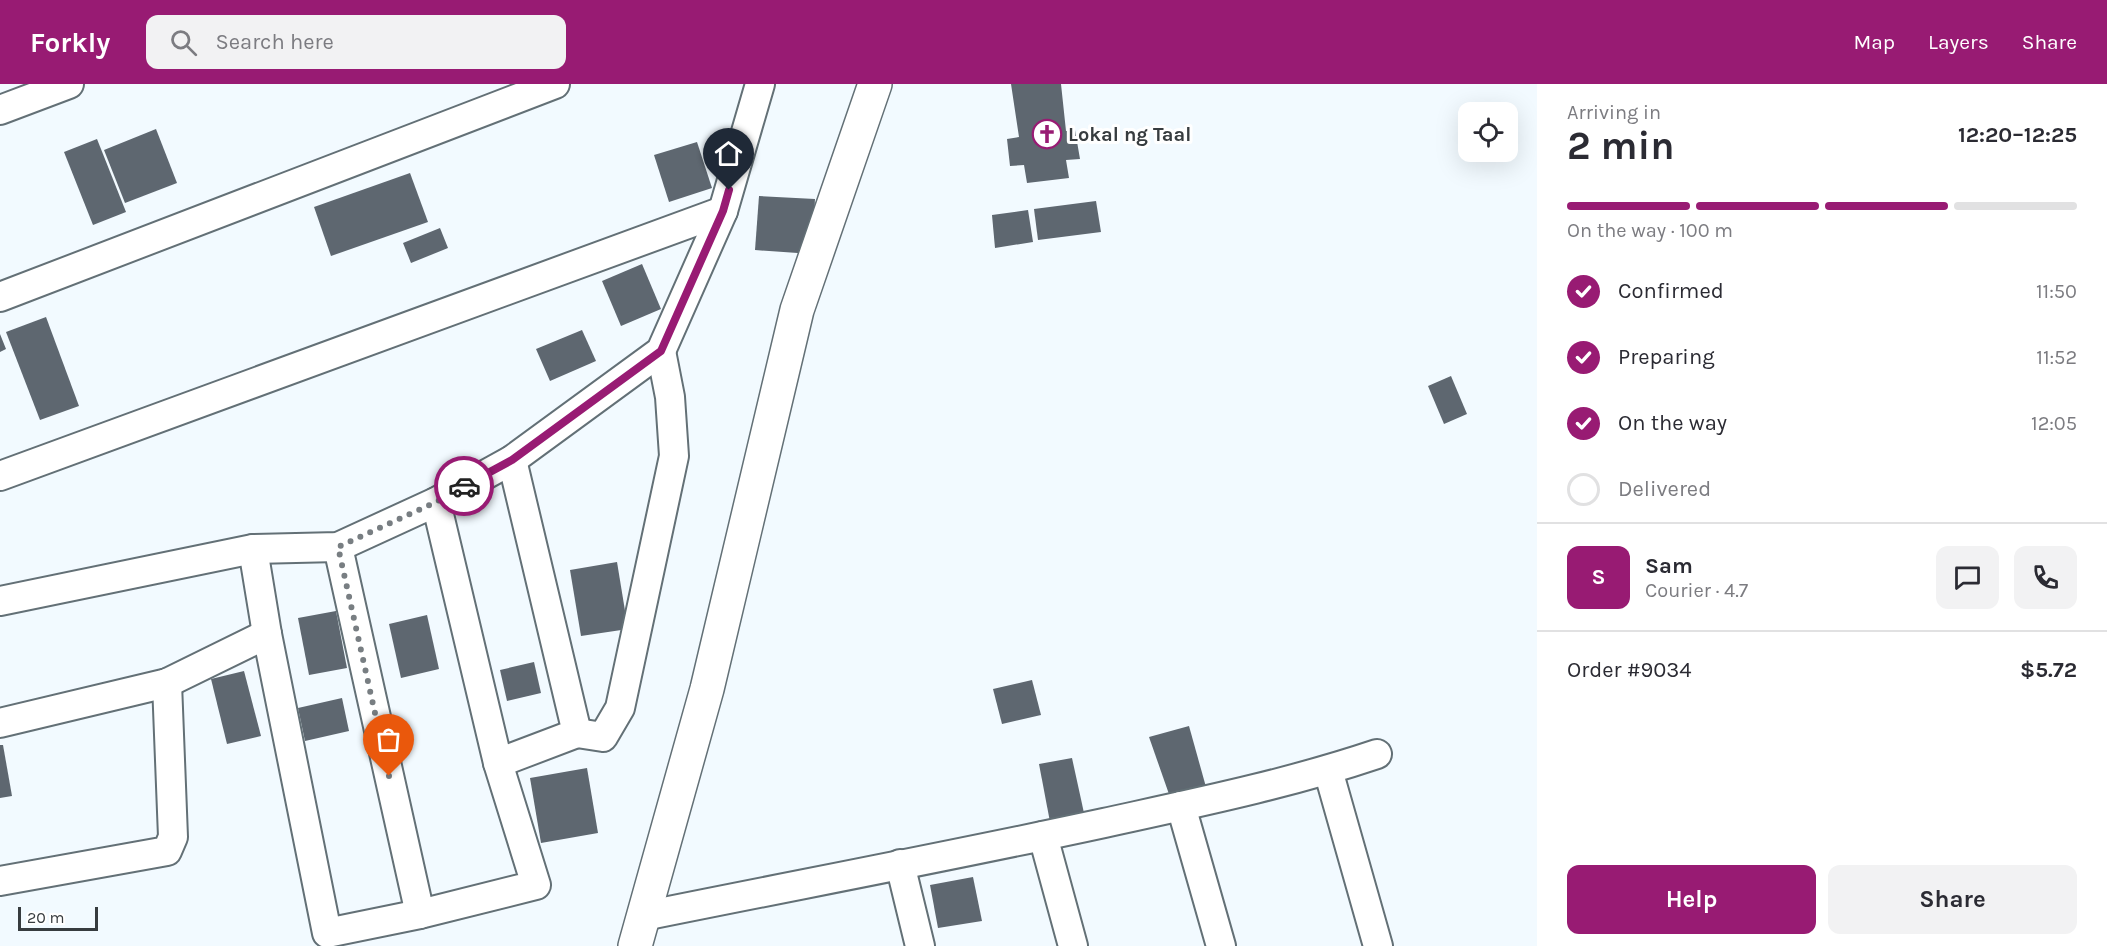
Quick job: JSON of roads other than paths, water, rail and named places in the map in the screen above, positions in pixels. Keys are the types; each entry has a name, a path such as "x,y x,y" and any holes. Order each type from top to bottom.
{"street":[{"path":"0,110 69,84"},
{"path":"0,297 555,84"},
{"path":"0,602 253,549 338,547 436,502 512,460 661,351 723,211 760,84"},
{"path":"639,931 707,689 797,310 875,84"},
{"path":"0,476 723,211"},
{"path":"498,763 578,734 603,737 620,708 674,456 670,397 661,351"},
{"path":"512,460 578,734"},
{"path":"253,549 267,634 327,933 420,914 536,885 498,763 436,502"},
{"path":"338,547 420,914"},
{"path":"0,723 167,683 267,634"},
{"path":"0,881 167,851 173,837 167,683"},
{"path":"639,931 900,864 1181,806 1328,770 1377,754"},
{"path":"1328,770 1378,946"},
{"path":"1181,806 1221,946"},
{"path":"1043,836 1073,946"},
{"path":"900,864 920,946"}],"place":[{"name":"Lokal ng Taal","path":"1047,134"}]}
